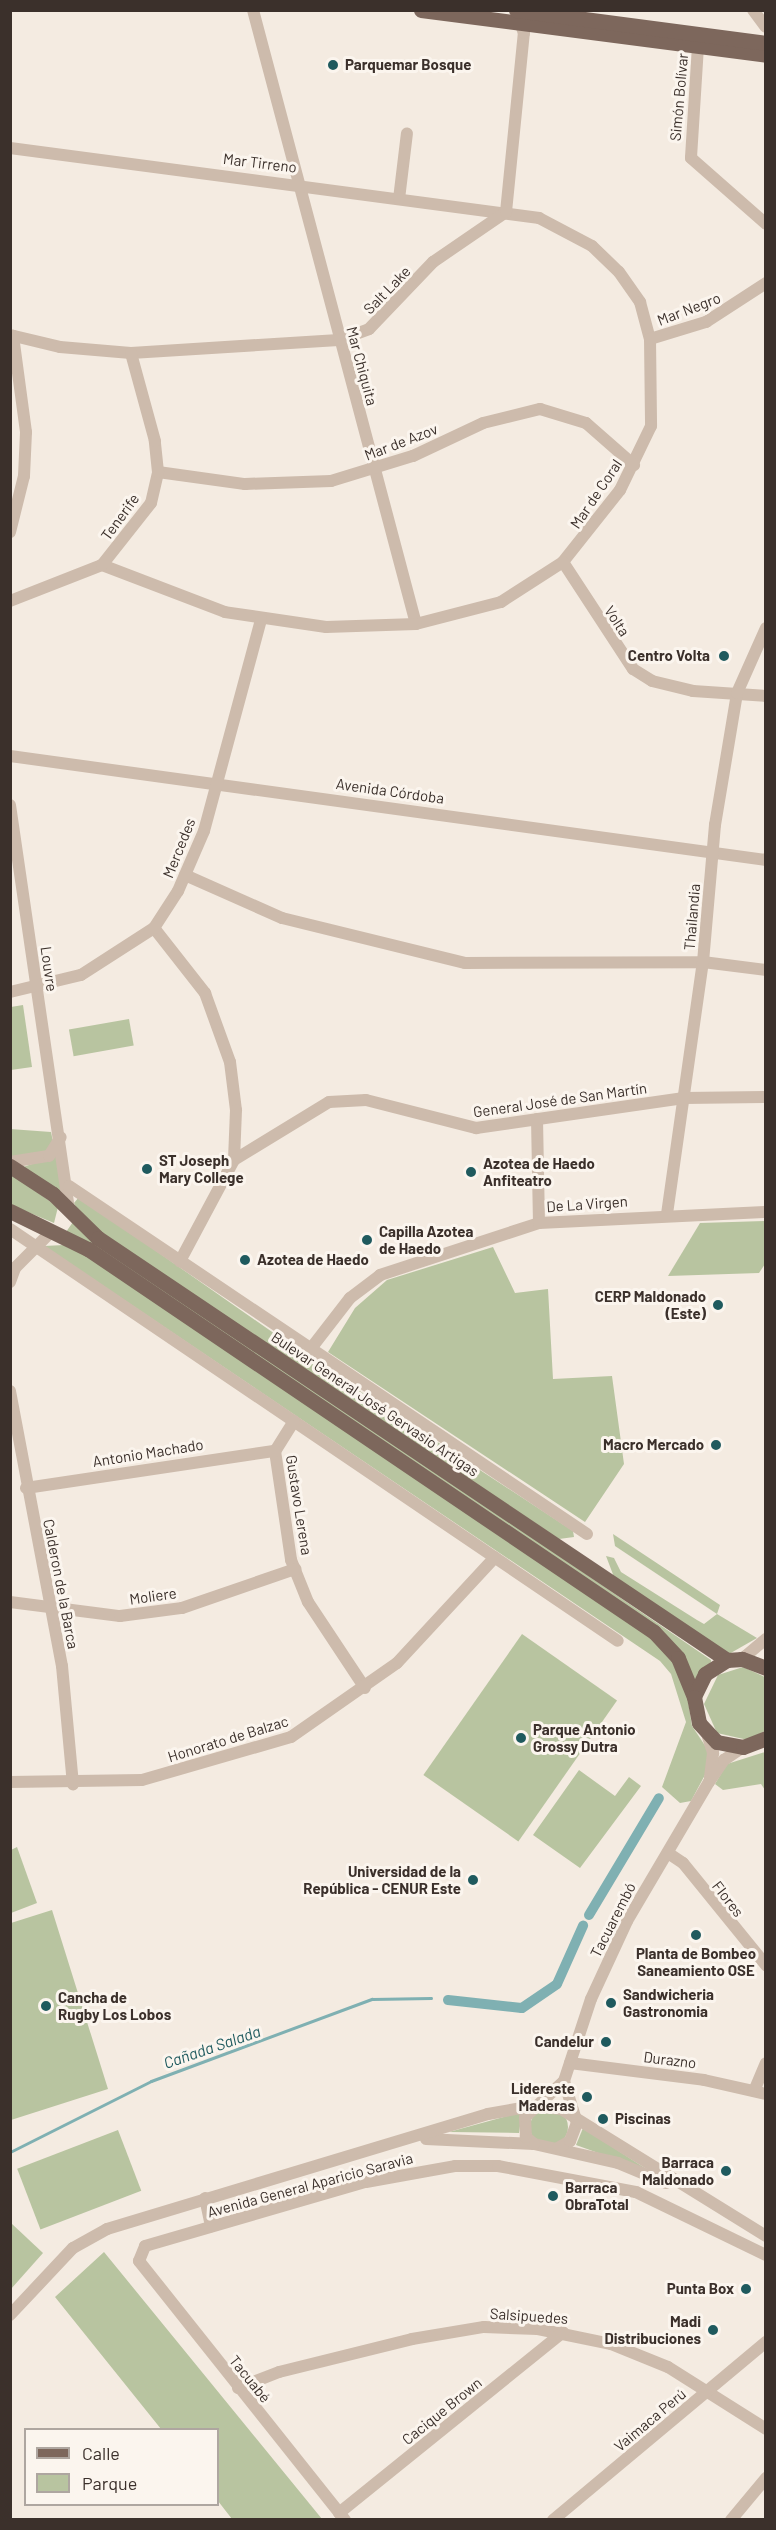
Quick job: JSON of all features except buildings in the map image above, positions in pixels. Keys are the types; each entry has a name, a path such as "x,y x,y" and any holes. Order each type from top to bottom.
{"main road":[{"path":"422,10 517,15 765,43"},
{"path":"517,15 765,55"},
{"name":"Bulevar General José Gervasio Artigas","path":"10,1164 69,1210 107,1245 734,1659 765,1668"},
{"path":"10,1210 50,1233 87,1249 654,1632 678,1659 707,1734 758,1744"},
{"path":"50,1233 69,1210"},
{"path":"694,1697 705,1674 734,1659"}],"street":[{"name":"Mar Chiquita","path":"253,10 416,624"},
{"path":"753,10 765,27"},
{"path":"506,212 524,33 517,15"},
{"name":"Simón Bolívar","path":"698,46 691,158 765,224"},
{"path":"399,199 407,134"},
{"name":"Mar Tirreno","path":"10,148 298,183 399,199 506,212"},
{"name":"Mar de Coral","path":"102,564 172,595 261,620 366,628 416,624 501,602 563,562 589,536 634,465 653,406 650,339 640,302 592,246 539,218 506,212"},
{"name":"Salt Lake","path":"11,335 131,353 339,340 369,329 433,262 506,212"},
{"name":"Mar Negro","path":"650,339 706,322 765,283"},
{"path":"10,532 24,476 21,378 11,335"},
{"name":"Tenerife","path":"10,601 102,564 151,503 158,472 149,404 131,353"},
{"path":"10,364 21,378"},
{"name":"Mar de Azov","path":"158,472 286,486 374,470 483,423 540,409 586,423 634,465"},
{"name":"Volta","path":"563,562 633,669 652,681 693,692 765,696"},
{"name":"Mercedes","path":"10,992 36,988 81,975 154,928 185,875 217,781 261,620"},
{"name":"Thailandia","path":"667,1214 703,962 713,854 737,693 765,628"},
{"name":"Avenida Córdoba","path":"10,756 217,781 765,860"},
{"name":"Louvre","path":"10,805 14,857 69,1186 69,1210"},
{"path":"185,875 282,918 465,963 703,962 765,970"},
{"path":"154,928 188,967 219,1026 236,1110 234,1160 180,1261"},
{"name":"General José de San Martín","path":"234,1160 329,1102 366,1100 476,1128 684,1098 765,1096"},
{"path":"537,1119 539,1223"},
{"path":"10,1164 49,1156 61,1137"},
{"name":"Bulevar General José Gervasio Artigas","path":"69,1186 309,1351 587,1534"},
{"name":"De La Virgen","path":"309,1351 351,1298 380,1275 539,1223 667,1214 765,1212"},
{"path":"10,1229 618,1641"},
{"path":"10,1282 15,1268 50,1233"},
{"name":"Calderon de la Barca","path":"11,1398 13,1423 62,1666 73,1784"},
{"name":"Gustavo Lerena","path":"294,1421 275,1451 295,1569 308,1602 365,1688"},
{"name":"Antonio Machado","path":"26,1488 275,1451"},
{"name":"Honorato de Balzac","path":"10,1782 73,1784 142,1780 291,1737 365,1688 397,1663 495,1557"},
{"name":"Moliere","path":"10,1602 120,1616 182,1608 295,1569"},
{"path":"734,1659 765,1639"},
{"name":"Tacuarembó","path":"707,1734 713,1753 709,1782"},
{"name":"Tacuarembó","path":"564,2081 610,1954 668,1852 724,1760 758,1744"},
{"name":"Flores","path":"668,1852 683,1863 765,1965"},
{"name":"Durazno","path":"570,2063 760,2092"},
{"path":"760,2092 765,2063"},
{"path":"534,2144 523,2128 533,2106 564,2081 576,2119 570,2141 558,2148"},
{"name":"Avenida General Aparicio Saravia","path":"10,2315 74,2248 142,2216 533,2106 549,2105 576,2119 765,2236"},
{"name":"Avenida General Aparicio Saravia","path":"400,2142 452,2138 558,2148 618,2163 734,2217"},
{"name":"Avenida General Aparicio Saravia","path":"138,2254 153,2242 412,2172 498,2166 636,2192 765,2255"},
{"path":"205,2198 211,2226"},
{"name":"Tacuabé","path":"138,2254 238,2388 342,2516"},
{"name":"Salsipuedes","path":"238,2388 354,2352 458,2330 510,2327 563,2332 637,2354 707,2392 765,2429"},
{"name":"Cacique Brown","path":"342,2516 563,2332"},
{"name":"Vaimaca Perú","path":"554,2520 765,2342"},
{"path":"731,2520 765,2478"}],"green space":[{"path":"23,1005 32,1067 11,1070 11,1007"},
{"path":"129,1019 134,1046 74,1056 69,1030"},
{"path":"10,1129 51,1132 53,1142 49,1151 11,1159"},
{"path":"56,1156 67,1199 23,1167"},
{"path":"10,1173 58,1207 54,1223 11,1205"},
{"path":"79,1197 305,1355 573,1531 574,1537 559,1539 104,1236 78,1211 74,1203"},
{"path":"765,1221 765,1264 759,1273 668,1276 700,1223"},
{"path":"73,1222 711,1662 694,1680 684,1658 66,1232"},
{"path":"64,1245 86,1254 650,1635 670,1657 687,1695 692,1726 708,1750 706,1773 691,1801 680,1803 662,1787 686,1722 671,1674 660,1661 44,1246"},
{"path":"493,1247 515,1293 548,1289 553,1379 612,1376 624,1464 585,1522 328,1352 355,1308 387,1280"},
{"path":"613,1534 720,1605 717,1614 615,1546"},
{"path":"606,1556 614,1558 621,1572 704,1624 717,1614 757,1638 729,1654 614,1577"},
{"name":"Parque Antonio Grossy Dutra","path":"522,1634 617,1701 518,1841 423,1775"},
{"path":"743,1667 765,1677 765,1731 748,1740 717,1733 704,1704 718,1675"},
{"path":"765,1752 765,1790 761,1784 723,1790 715,1784 727,1764"},
{"path":"579,1770 615,1796 629,1777 641,1786 580,1868 533,1835"},
{"path":"17,1847 37,1903 11,1913 11,1850"},
{"name":"Cancha de Rugby Los Lobos","path":"52,1910 108,2089 11,2120 11,1923"},
{"path":"549,2108 562,2114 568,2127 562,2140 549,2146 536,2140 530,2127 536,2114"},
{"path":"522,2112 519,2133 449,2132"},
{"path":"583,2128 651,2172 576,2145"},
{"path":"118,2130 141,2191 40,2229 17,2169"},
{"path":"11,2223 43,2253 11,2289"},
{"path":"104,2252 322,2519 232,2519 219,2502 219,2428 160,2428 55,2297"}],"waterway":[{"path":"589,1915 659,1798"},
{"path":"448,2000 522,2008 557,1984 583,1926"},
{"name":"Cañada Salada","path":"10,2152 151,2081 372,1999 431,1998"}],"place":[{"name":"Parquemar Bosque","path":"333,65"},
{"name":"Centro Volta","path":"724,656"},
{"name":"ST Joseph Mary College","path":"147,1169"},
{"name":"Azotea de Haedo Anfiteatro","path":"471,1172"},
{"name":"Capilla Azotea de Haedo","path":"367,1240"},
{"name":"Azotea de Haedo","path":"245,1260"},
{"name":"CERP Maldonado (Este)","path":"718,1305"},
{"name":"Macro Mercado","path":"716,1445"},
{"name":"Parque Antonio Grossy Dutra","path":"521,1738"},
{"name":"Universidad de la República - CENUR Este","path":"473,1880"},
{"name":"Planta de Bombeo Saneamiento OSE","path":"696,1935"},
{"name":"Sandwicheria Gastronomia","path":"611,2003"},
{"name":"Cancha de Rugby Los Lobos","path":"46,2006"},
{"name":"Candelur","path":"606,2042"},
{"name":"Lidereste Maderas","path":"587,2097"},
{"name":"Piscinas","path":"603,2119"},
{"name":"Barraca Maldonado","path":"726,2171"},
{"name":"Barraca ObraTotal","path":"553,2196"},
{"name":"Punta Box","path":"746,2289"},
{"name":"Madi Distribuciones","path":"713,2330"}]}
